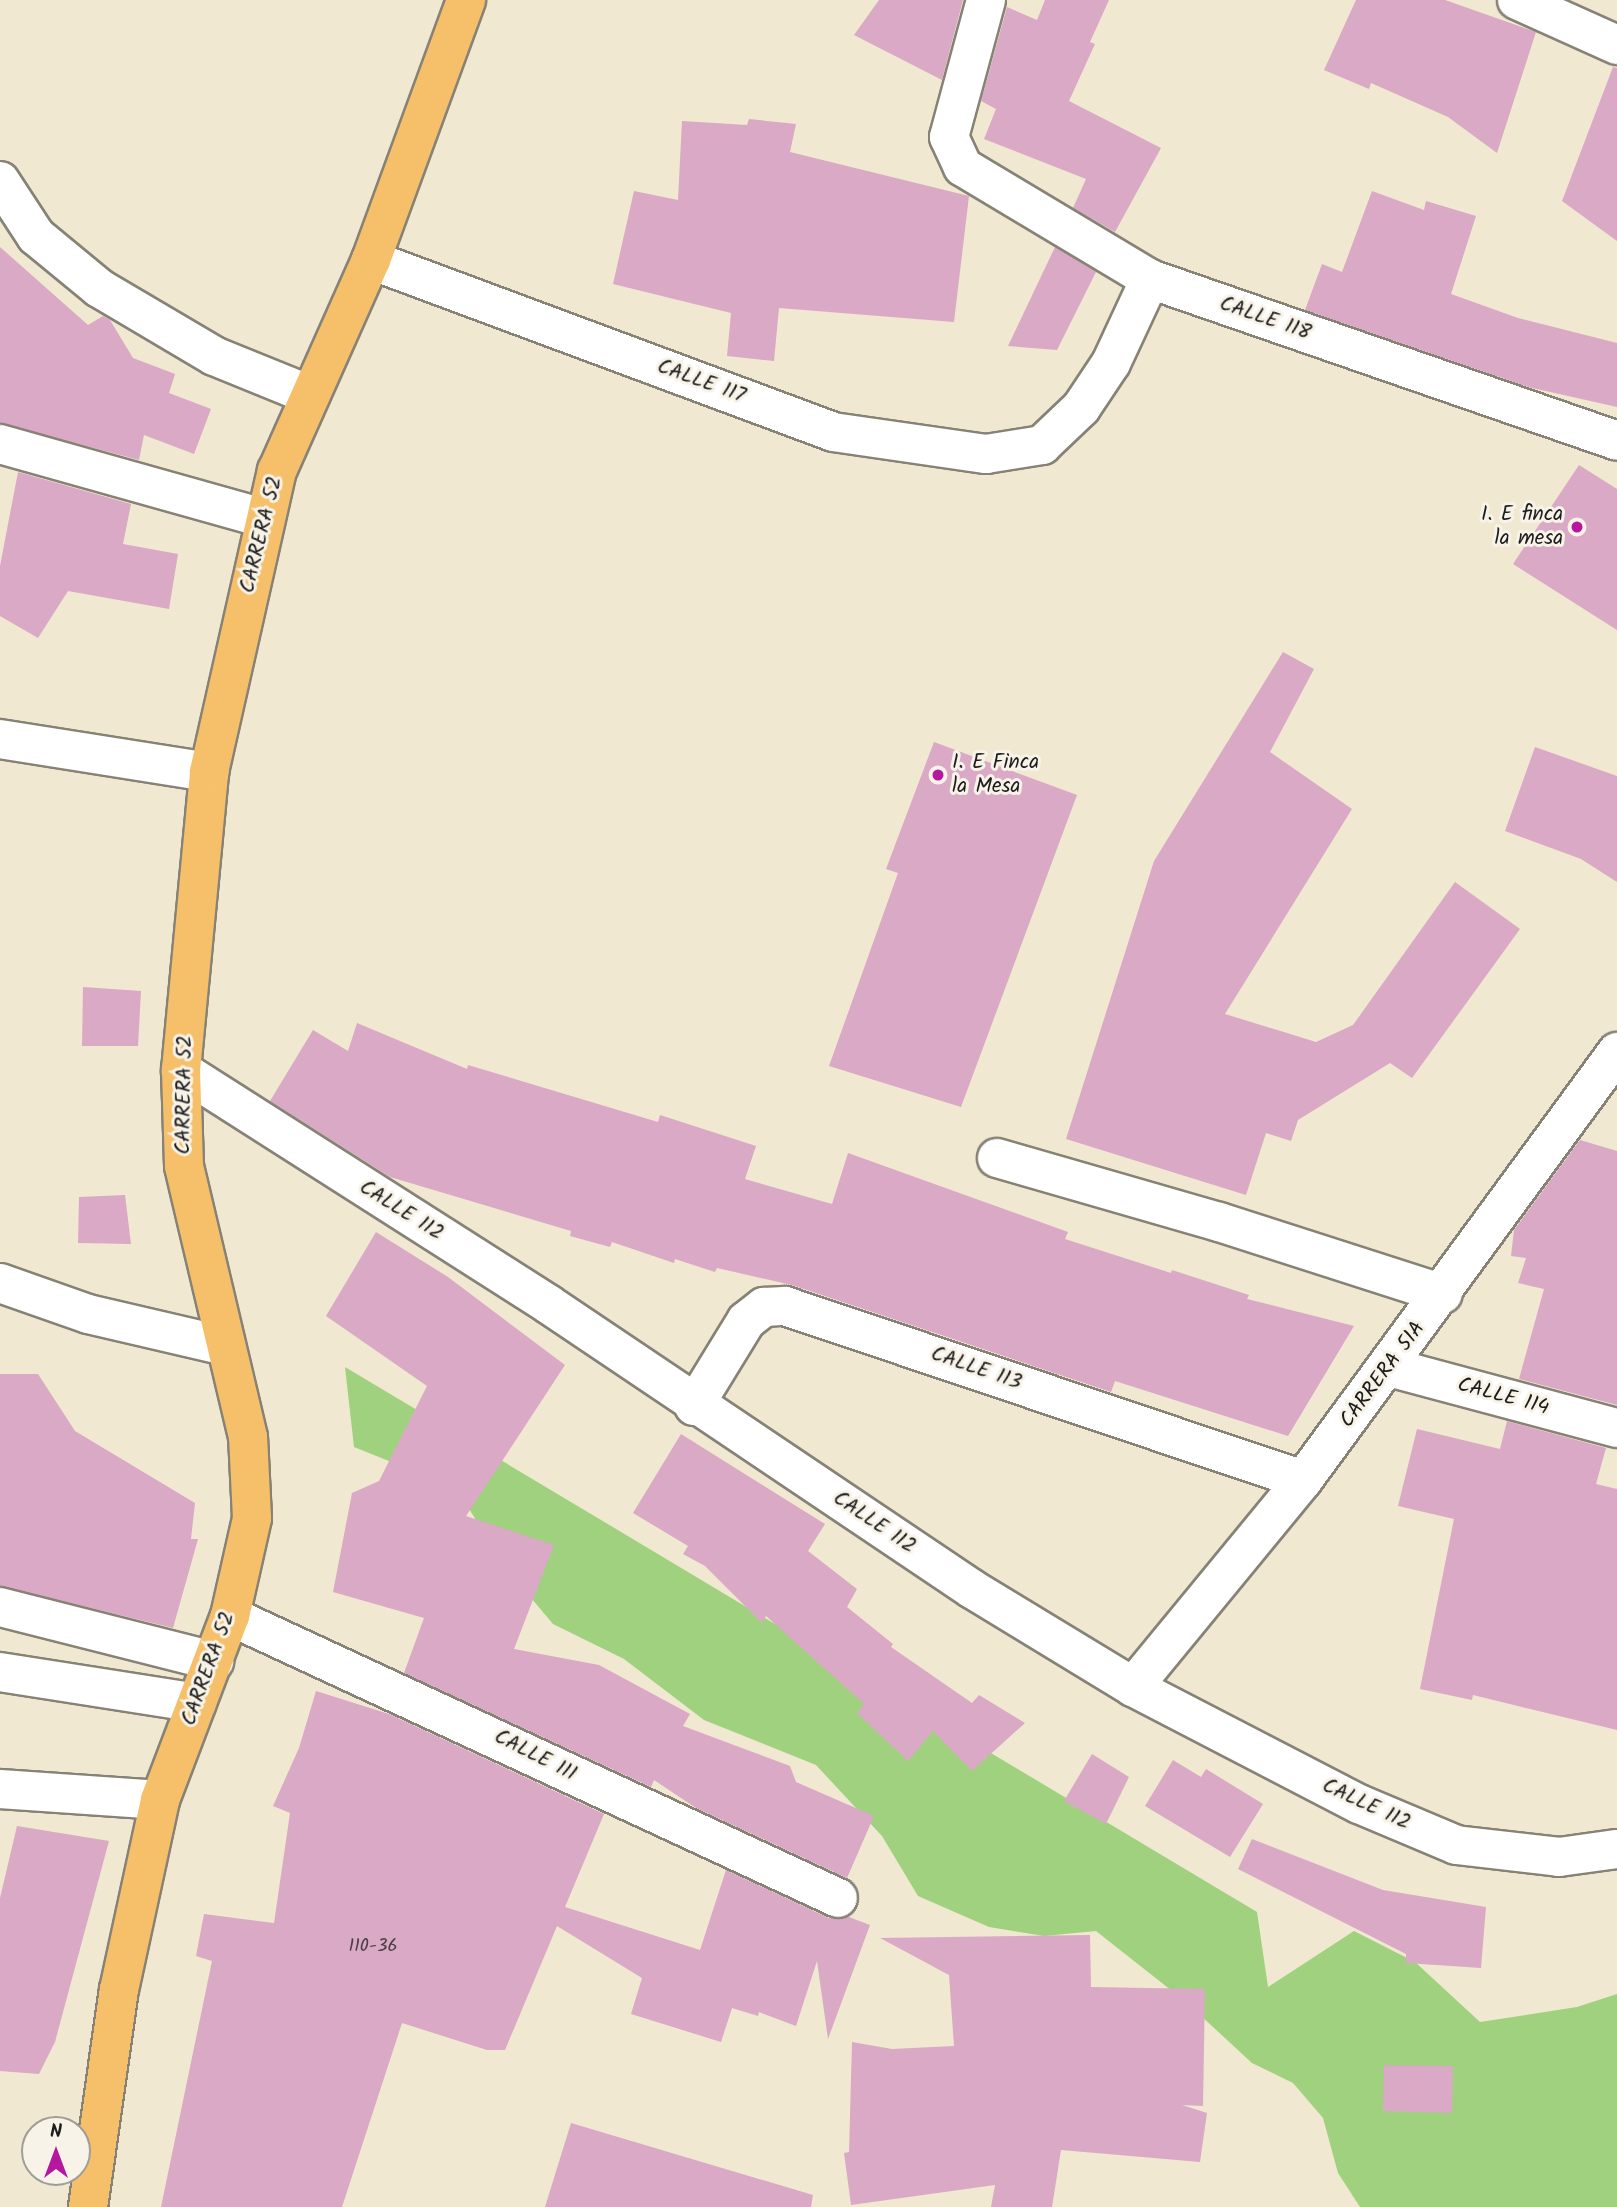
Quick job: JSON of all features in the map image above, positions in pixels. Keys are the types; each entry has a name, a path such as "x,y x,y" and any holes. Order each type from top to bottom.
{"main road":[{"name":"CARRERA 52","path":"89,2207 119,1990 160,1800 230,1616 252,1518 248,1437 184,1166 181,1070 209,772 263,517 276,471 371,260 466,0"}],"street":[{"name":"CALLE 118","path":"986,0 949,137 963,167 1150,279 1617,441"},
{"path":"1517,0 1617,45"},
{"path":"0,181 36,236 99,288 214,356 310,395"},
{"name":"CALLE 117","path":"371,260 832,432 986,454 1042,445 1081,408 1111,363 1150,279"},
{"path":"0,444 263,517"},
{"path":"0,739 209,772"},
{"name":"CARRERA 51A","path":"1133,1687 1303,1480 1443,1294 1603,1100 1617,1052"},
{"name":"CALLE 112","path":"181,1070 548,1304 694,1406 972,1589 1133,1687 1359,1804 1456,1845 1559,1857 1617,1849"},
{"path":"997,1158 1219,1222 1443,1294"},
{"path":"0,1283 88,1314 225,1346"},
{"name":"CALLE 113","path":"694,1406 747,1321 764,1307 785,1306 1303,1480"},
{"name":"CALLE 114","path":"1389,1367 1617,1428"},
{"path":"0,1607 214,1661"},
{"name":"CALLE 111","path":"230,1616 838,1898"},
{"path":"0,1672 197,1703"},
{"path":"0,1789 160,1800"}],"green space":[{"path":"345,1367 1257,1912 1268,1987 1354,1931 1415,1962 1480,2022 1577,2007 1617,1994 1617,2207 1360,2207 1338,2173 1323,2118 1293,2083 1252,2063 1186,2002 1096,1931 1044,1936 989,1927 918,1896 882,1836 816,1765 704,1720 624,1659 553,1624 506,1568 456,1488 354,1447"}],"building":[{"path":"879,0 963,0 942,80 854,35"},
{"path":"1045,0 1109,0 1090,42 1095,44 1069,101 1161,148 1115,232 1073,208 1086,179 984,139 996,109 981,101 1007,7 1037,20"},
{"path":"1356,0 1445,0 1536,32 1497,153 1448,117 1371,83 1369,89 1324,70"},
{"path":"1613,67 1617,68 1617,241 1562,201"},
{"path":"749,119 796,124 790,152 969,196 954,322 779,308 774,361 727,356 731,313 613,284 634,191 678,200 682,121 747,125"},
{"path":"1372,191 1424,210 1426,201 1476,216 1451,294 1518,318 1617,343 1617,407 1528,387 1305,310 1322,264 1342,272"},
{"path":"0,247 88,325 103,316 110,320 133,358 175,374 169,393 211,409 194,454 144,435 139,460 0,423"},
{"path":"1055,247 1096,272 1057,350 1008,346"},
{"name":"I. E finca la mesa","path":"1579,465 1617,489 1617,630 1513,564"},
{"path":"18,472 131,504 123,544 178,554 169,609 68,591 38,638 0,616 0,566"},
{"path":"1283,652 1314,669 1270,752 1352,809 1225,1014 1316,1042 1353,1025 1455,882 1520,929 1412,1078 1390,1063 1298,1120 1291,1141 1266,1133 1246,1195 1066,1139 1154,861"},
{"path":"934,742 1077,795 961,1107 829,1066 898,873 886,869"},
{"path":"1535,747 1617,776 1617,882 1581,859 1505,831"},
{"path":"83,987 141,991 138,1046 82,1046"},
{"path":"357,1023 467,1069 468,1065 658,1122 660,1115 756,1146 745,1179 832,1204 848,1153 1068,1232 1065,1239 1249,1295 1247,1299 1354,1326 1288,1436 1115,1381 1111,1392 792,1285 717,1268 715,1272 675,1259 674,1263 612,1242 610,1247 570,1236 571,1231 390,1177 270,1101 313,1030 348,1051"},
{"path":"1580,1140 1617,1151 1617,1405 1519,1379 1544,1289 1518,1283 1526,1258 1511,1256 1514,1230"},
{"path":"125,1195 131,1244 78,1243 79,1197"},
{"path":"376,1232 448,1277 565,1365 466,1516 554,1545 514,1649 599,1665 690,1714 683,1726 790,1766 796,1782 874,1816 847,1878 696,1808 654,1780 651,1787 404,1673 424,1618 333,1592 352,1493 379,1481 427,1386 326,1316"},
{"path":"0,1374 38,1374 75,1431 195,1503 191,1539 198,1539 173,1628 0,1586"},
{"path":"1507,1421 1606,1448 1596,1484 1617,1489 1617,1730 1473,1695 1472,1700 1420,1689 1454,1519 1398,1506 1417,1429 1500,1449"},
{"path":"681,1434 825,1524 808,1551 857,1589 847,1607 893,1644 891,1647 972,1703 979,1695 1025,1723 972,1771 933,1731 908,1761 857,1713 864,1704 766,1616 762,1623 705,1566 683,1554 688,1546 633,1513"},
{"path":"316,1691 389,1714 604,1814 565,1907 700,1950 726,1870 829,1918 849,1917 870,1925 828,2039 817,1961 796,2026 759,2012 758,2016 732,2008 721,2042 631,2014 642,1978 557,1926 505,2050 487,2050 402,2023 342,2207 161,2207 212,1961 196,1956 204,1914 274,1923 290,1813 273,1806 299,1748"},
{"path":"1092,1754 1129,1777 1106,1824 1064,1801"},
{"path":"1173,1760 1201,1777 1206,1769 1263,1804 1230,1857 1145,1806"},
{"path":"17,1826 109,1841 55,2042 39,2074 0,2071 0,1898"},
{"path":"1252,1839 1383,1890 1486,1907 1481,1968 1406,1963 1406,1954 1238,1869"},
{"path":"1090,1935 1091,1987 1205,1989 1203,2106 1182,2105 1207,2113 1200,2162 1061,2150 1052,2207 991,2207 995,2185 851,2205 844,2153 849,2152 852,2042 892,2049 954,2046 949,1975 880,1938"},
{"path":"1384,2065 1453,2066 1452,2113 1383,2111"},
{"path":"571,2123 813,2195 811,2207 545,2207"}],"place":[{"name":"I. E finca la mesa","path":"1577,527"},
{"name":"I. E Finca la Mesa","path":"938,775"}]}
